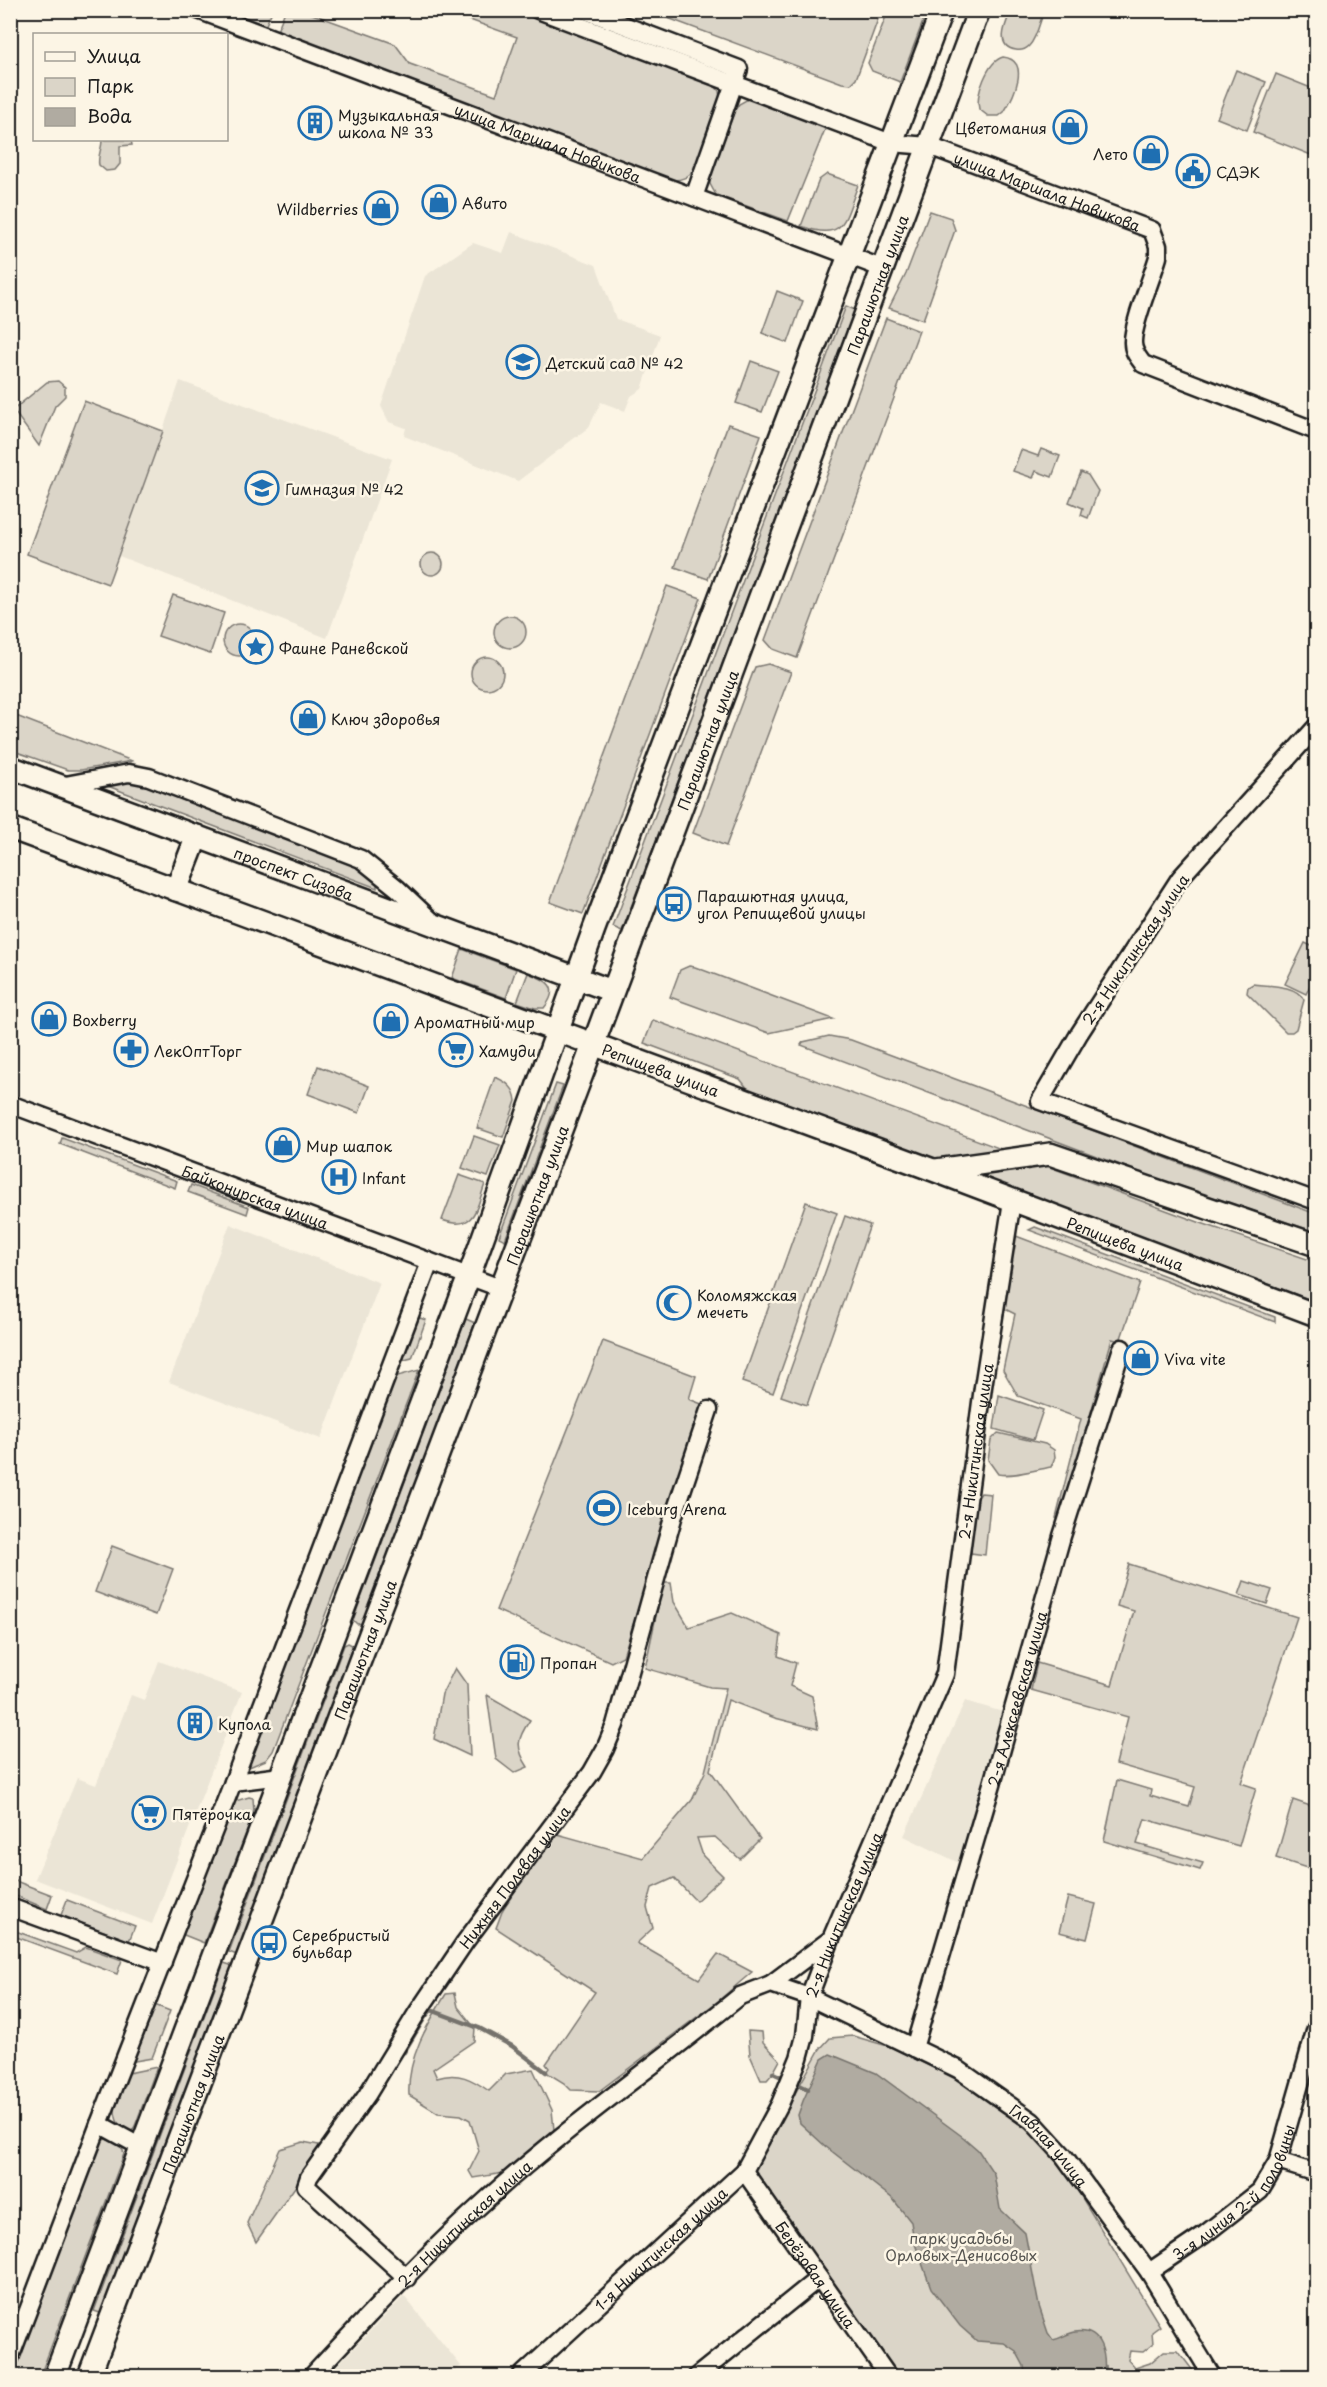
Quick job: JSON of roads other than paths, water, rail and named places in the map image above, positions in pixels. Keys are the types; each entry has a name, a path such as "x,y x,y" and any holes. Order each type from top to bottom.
{"main road":[{"name":"Парашютная улица","path":"55,2376 468,1276 576,978 942,10"},
{"name":"Парашютная улица","path":"89,2376 593,1044 979,10"},
{"name":"проспект Сизова","path":"10,767 576,978"},
{"path":"10,828 558,1030"},
{"path":"176,890 197,836"},
{"path":"576,978 612,991"},
{"name":"Репищева улица","path":"558,1030 1317,1315"},
{"name":"Репищева улица","path":"933,1170 1050,1154 1317,1245"},
{"path":"334,1632 352,1631 366,1641"},
{"path":"75,2322 105,2333"}],"street":[{"name":"улица Маршала Новикова","path":"198,10 884,269"},
{"name":"улица Маршала Новикова","path":"538,10 736,76"},
{"name":"улица Маршала Новикова","path":"584,10 891,143 929,146 1152,230 1158,246 1158,258 1132,343 1135,354 1143,364 1317,431"},
{"path":"694,197 736,76"},
{"name":"2-я Никитинская улица","path":"1317,726 1180,878 1078,1034 1040,1101 1317,1201"},
{"path":"60,786 129,773 149,777 361,858 398,888 437,926"},
{"name":"Байконурская улица","path":"10,1104 500,1288"},
{"name":"2-я Никитинская улица","path":"312,2376 485,2201 580,2122 740,1996 771,1984 809,1997 831,1939 945,1674 980,1407 1012,1201"},
{"path":"10,2358 233,1782 430,1262"},
{"name":"2-я Алексеевская улица","path":"914,2048 986,1806 1062,1536 1122,1348"},
{"name":"Нижняя Полевая улица","path":"407,2278 306,2186 309,2177 368,2095 417,2013 465,1942 592,1772 605,1749 615,1725 673,1518 709,1410"},
{"path":"233,1782 281,1776"},
{"path":"10,1906 163,1964"},
{"path":"771,1984 831,1939"},
{"name":"Главная улица","path":"809,1997 958,2069 1032,2121 1064,2156 1149,2272 1212,2376"},
{"name":"1-я Никитинская улица","path":"521,2376 744,2171 780,2104 799,2058 805,2036 809,1997"},
{"name":"3-я линия 2-й половины","path":"1149,2272 1205,2235 1260,2191 1278,2161 1317,2028"},
{"path":"99,2124 141,2147"},
{"path":"1278,2161 1317,2173"},
{"name":"Берёзовая улица","path":"744,2171 888,2376"},
{"path":"697,2376 819,2278"}],"water":[{"path":"830,2054 876,2073 978,2150 994,2174 1000,2209 1025,2233 1039,2306 1048,2333 1053,2340 1075,2332 1092,2334 1101,2345 1103,2352 1104,2376 1025,2376 1024,2366 1016,2351 1004,2343 977,2341 960,2326 931,2288 914,2241 911,2222 893,2199 825,2146 800,2123 798,2115 803,2101 822,2059"}],"waterway":[{"path":"404,2052 431,2010 479,2028 512,2046 546,2072"},
{"path":"773,2073 808,2089"}],"place":[{"name":"Музыкальная школа № 33","path":"315,123"},
{"name":"Цветомания","path":"1070,127"},
{"name":"Лето","path":"1151,153"},
{"name":"СДЭК","path":"1193,171"},
{"name":"Авито","path":"439,202"},
{"name":"Wildberries","path":"381,208"},
{"name":"Детский сад № 42","path":"523,362"},
{"name":"Гимназия № 42","path":"262,488"},
{"name":"Фаине Раневской","path":"256,647"},
{"name":"Ключ здоровья","path":"308,718"},
{"name":"Парашютная улица, угол Репищевой улицы","path":"674,904"},
{"name":"Boxberry","path":"49,1019"},
{"name":"Ароматный мир","path":"391,1021"},
{"name":"ЛекОптТорг","path":"131,1050"},
{"name":"Хамуди","path":"456,1050"},
{"name":"Мир шапок","path":"283,1145"},
{"name":"Infant","path":"339,1177"},
{"name":"Коломяжская мечеть","path":"674,1303"},
{"name":"Viva vite","path":"1141,1358"},
{"name":"Iceburg Arena","path":"604,1508"},
{"name":"Пропан","path":"517,1662"},
{"name":"Купола","path":"195,1723"},
{"name":"Пятёрочка","path":"149,1813"},
{"name":"Серебристый бульвар","path":"269,1943"}],"park label":[{"name":"парк усадьбы Орловых-Денисовых","path":"961,2246"}]}
